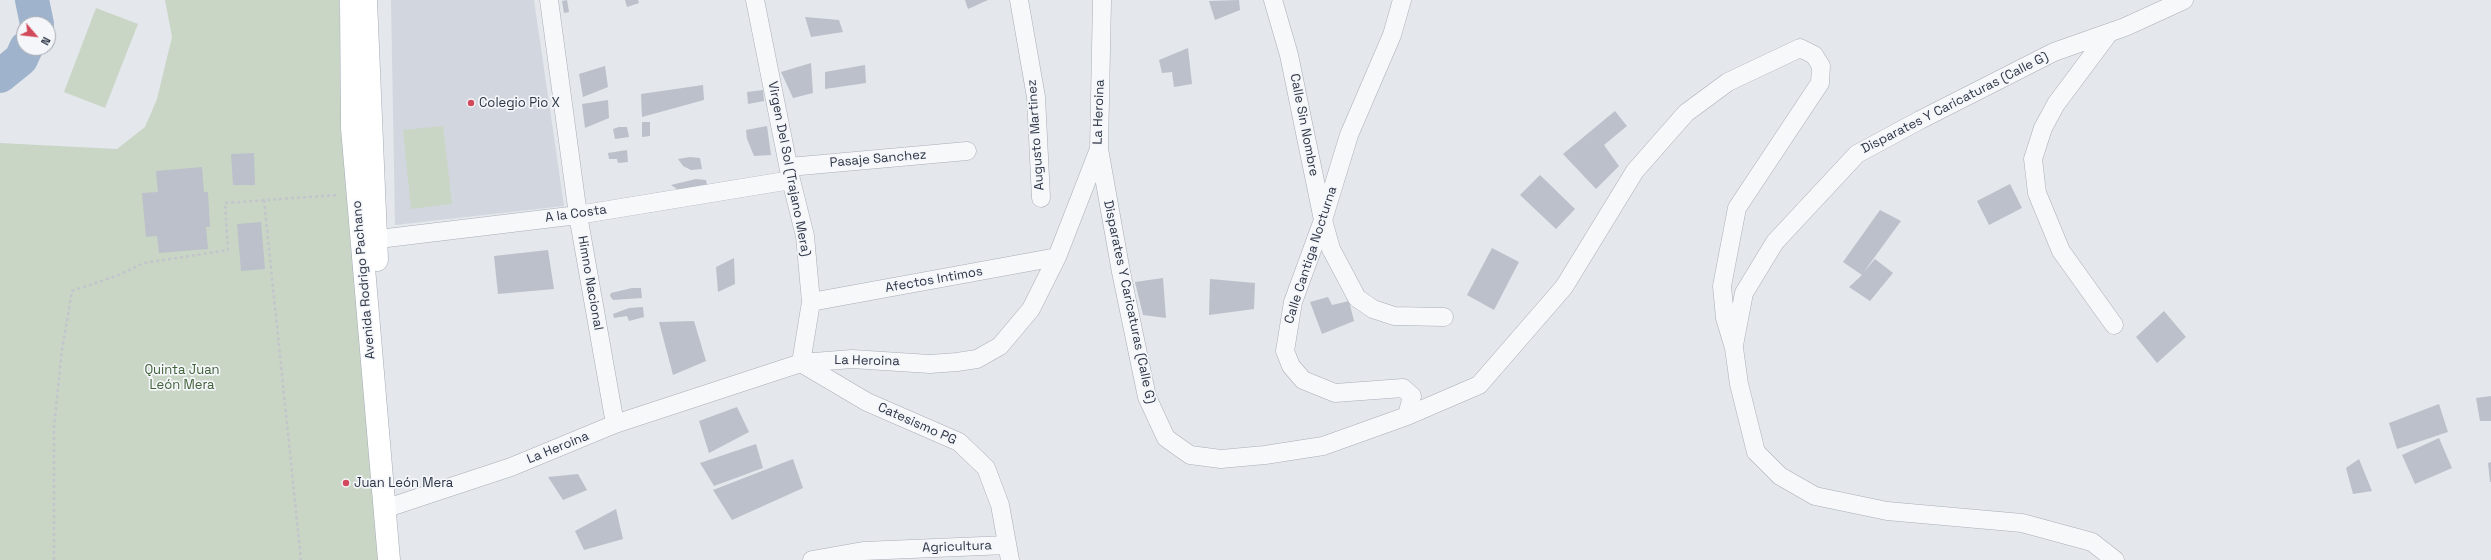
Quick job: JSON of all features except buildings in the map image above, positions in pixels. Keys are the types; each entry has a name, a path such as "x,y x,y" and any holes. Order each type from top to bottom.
{"main road":[{"name":"Avenida Rodrigo Pachano","path":"351,0 352,128 368,240 391,507 389,560"},
{"name":"Avenida Rodrigo Pachano","path":"366,0 368,240"},
{"name":"Avenida Rodrigo Pachano","path":"391,507 403,560"}],"street":[{"name":"Himno Nacional","path":"549,0 578,215 615,424"},
{"name":"Virgen Del Sol (Trajano Mera)","path":"755,0 790,173 805,236 811,302 801,363"},
{"name":"Augusto Martinez","path":"1019,0 1036,97 1041,198"},
{"name":"La Heroina","path":"391,507 511,467 615,424 801,363 852,359 930,364 977,359 1000,346 1032,309 1057,257 1099,150 1102,0"},
{"name":"Calle Sin Nombre","path":"1273,0 1290,55 1323,220 1331,249 1357,298 1373,309 1394,316 1444,317"},
{"name":"Calle Cantiga Nocturna","path":"1402,0 1392,35 1349,135 1323,220 1293,302 1287,328 1285,351 1291,366 1303,380 1335,393 1403,388 1412,396 1407,416"},
{"name":"Disparates Y Caricaturas (Calle G)","path":"1734,348 1744,294 1775,242 1857,154 1920,120 2054,52 2109,33 2184,0"},
{"path":"2109,33 2056,104 2043,128 2033,159 2037,193 2061,251 2114,325"},
{"name":"Disparates Y Caricaturas (Calle G)","path":"1099,150 1119,264 1147,397 1166,438 1190,455 1221,460 1323,446 1407,416 1479,385 1564,287 1635,171 1686,113 1728,82 1800,48 1814,55 1821,66 1820,83 1738,208 1722,286 1725,318 1734,348"},
{"name":"Pasaje Sanchez","path":"790,173 966,151"},
{"name":"A la Costa","path":"368,240 578,215 790,173"},
{"name":"Afectos Intimos","path":"811,302 1057,257"},
{"path":"1734,348 1739,384 1756,452 1780,476 1815,496 1887,511 2022,523 2092,542 2115,560"},
{"name":"Catesismo PG","path":"801,363 867,402 960,442 986,468 1000,504 1008,552"},
{"name":"Agricultura","path":"812,560 863,551 1008,552"}],"path":[{"path":"54,560 54,426 62,350 72,291 119,275 144,263 228,250 225,203 341,195"},
{"path":"264,200 301,560"}],"shaded area":[{"name":"Colegio Pio X","path":"391,0 534,0 564,206 395,225"}],"green space":[{"name":"Quinta Juan León Mera","path":"165,0 339,0 344,131 381,560 0,560 0,143 117,149 145,127 157,99 172,37"},
{"path":"96,8 138,24 105,108 64,92"},
{"path":"443,126 452,204 411,209 403,130"}],"waterway":[{"path":"32,0 35,16"},
{"path":"0,76 21,59 22,56"}],"place":[{"name":"Colegio Pio X","path":"471,103"},
{"name":"Juan León Mera","path":"346,483"}]}
